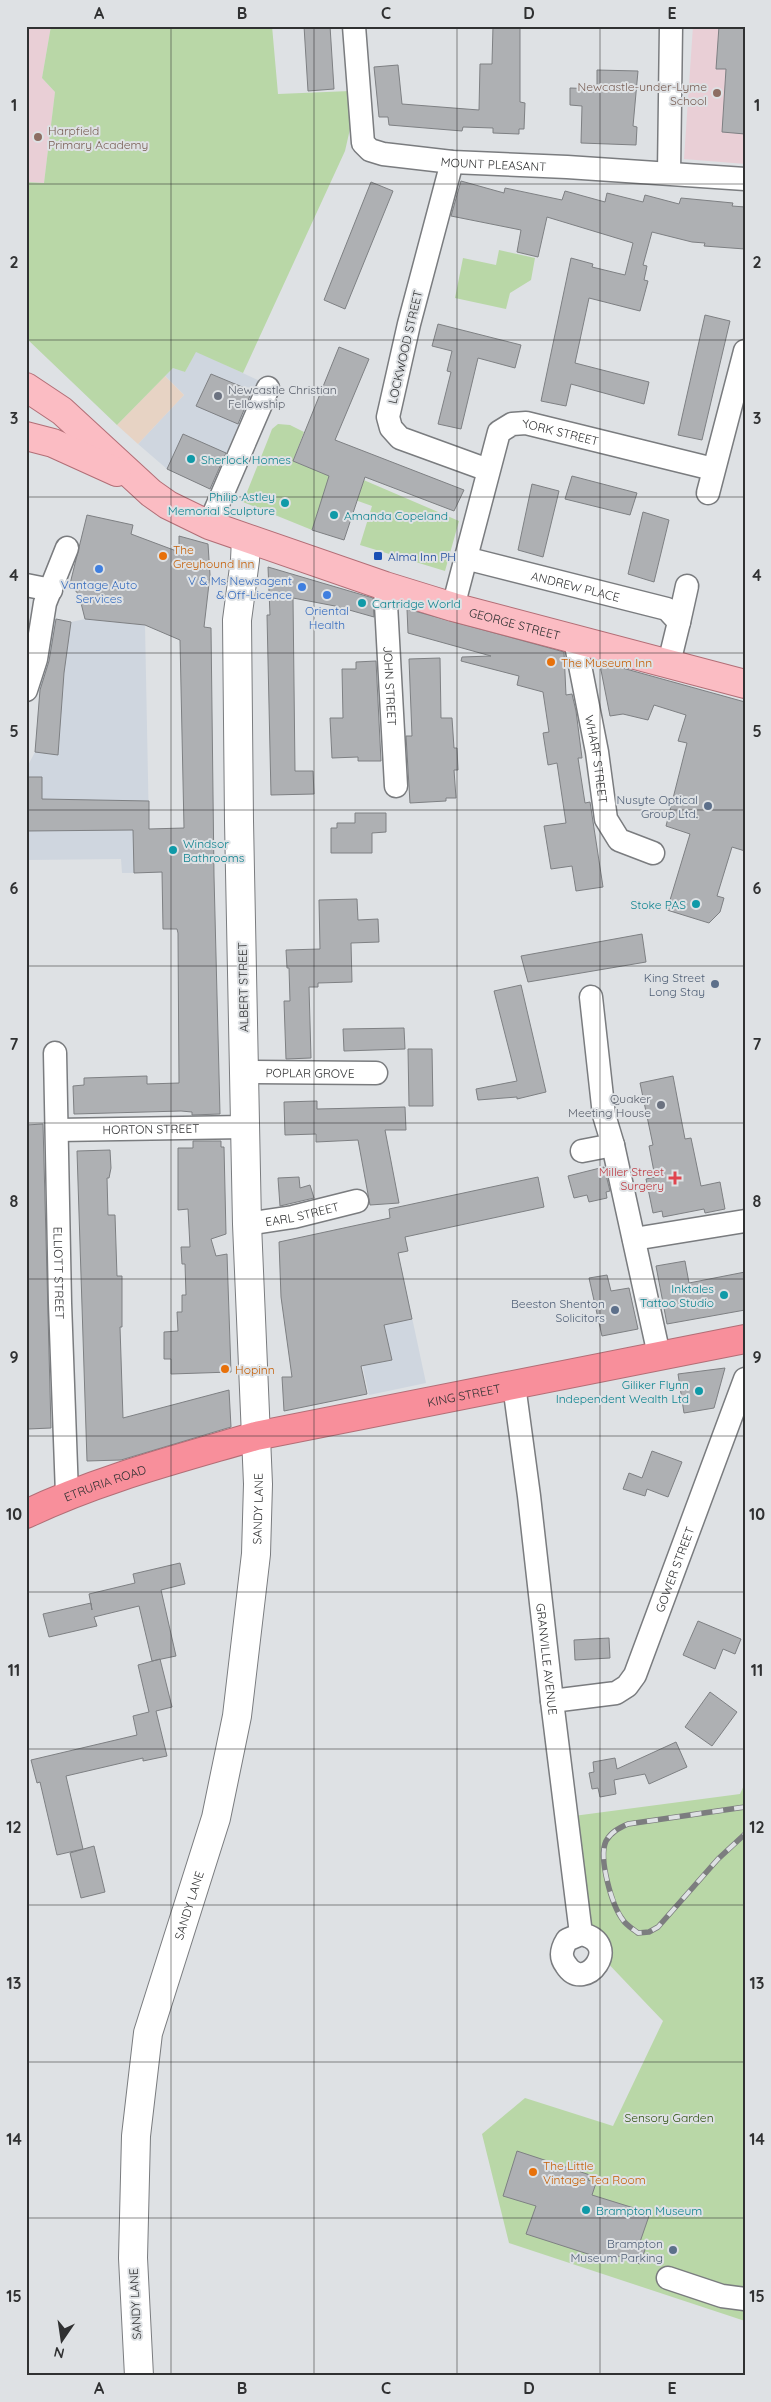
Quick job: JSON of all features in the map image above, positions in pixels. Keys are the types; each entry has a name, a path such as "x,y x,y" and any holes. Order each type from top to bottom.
{"highway":[{"name":"KING STREET","path":"184,1456 256,1436 745,1339"},
{"name":"ETRURIA ROAD","path":"26,1514 66,1494 184,1456"}],"main road":[{"path":"26,387 62,411 144,487"},
{"path":"26,436 53,443 144,487"},
{"name":"GEORGE STREET","path":"144,487 168,505 209,525 385,586 452,607 745,684"}],"street":[{"name":"MOUNT PLEASANT","path":"354,26 363,143 370,150 383,154 452,162 669,173 745,179"},
{"path":"669,173 671,26"},
{"name":"LOCKWOOD STREET","path":"452,162 409,324 388,417 391,428 400,438 488,470"},
{"path":"708,494 713,469 737,406 745,350"},
{"path":"209,525 268,388"},
{"name":"YORK STREET","path":"452,607 499,432 512,424 526,423 713,469"},
{"name":"ALBERT STREET","path":"246,538 237,620 247,1224 256,1436"},
{"path":"26,690 36,659 45,603 67,548"},
{"name":"ANDREW PLACE","path":"465,558 667,609 679,622"},
{"path":"26,585 51,590"},
{"name":"JOHN STREET","path":"385,586 396,786"},
{"path":"669,663 687,586"},
{"name":"WHARF STREET","path":"575,640 597,752 606,819 620,840 653,853"},
{"path":"591,997 604,1115 634,1239 658,1356"},
{"name":"ELLIOTT STREET","path":"55,1053 66,1494"},
{"name":"POPLAR GROVE","path":"245,1072 376,1073"},
{"name":"HORTON STREET","path":"57,1130 245,1127"},
{"path":"582,1151 613,1146"},
{"name":"EARL STREET","path":"247,1224 292,1217 357,1201"},
{"path":"634,1239 745,1221"},
{"name":"GOWER STREET","path":"552,1701 616,1693 627,1686 635,1675 745,1379"},
{"name":"GRANVILLE AVENUE","path":"514,1385 581,1934"},
{"name":"SANDY LANE","path":"139,2376 133,2258 136,2136 148,2033 216,1818 238,1716 256,1554 258,1484 256,1436"},
{"path":"668,2278 722,2296 745,2299"}],"shaded area":[{"name":"Harpfield Primary Academy","path":"26,26 51,26 42,78 55,92 44,183 26,182"},
{"name":"Newcastle-under-Lyme School","path":"693,26 745,26 745,164 684,159"},
{"path":"196,351 260,381 230,455 216,449 206,471 220,477 214,491 167,469 138,444 184,395 165,376 174,367 185,372"},
{"path":"165,376 184,395 138,444 117,425"},
{"path":"49,617 71,622 85,619 145,625 149,829 213,828 214,872 122,873 121,859 26,860 26,769 35,752 41,669"},
{"path":"401,1266 426,1383 369,1395 343,1278"}],"green space":[{"path":"51,26 272,26 278,94 350,91 350,129 345,151 243,373 196,352 185,372 173,368 117,425 26,338 26,182 44,183 55,92 42,78"},
{"path":"499,250 535,258 531,280 510,293 506,309 455,298 463,258 496,265"},
{"path":"278,424 290,425 304,432 293,461 330,476 312,530 243,502 272,429"},
{"path":"352,475 459,521 445,571 360,545 372,506 344,496"},
{"name":"Sensory Garden","path":"745,1783 745,2321 509,2243 482,2134 525,2098 613,2126 663,2021 600,1955 592,1938 566,1817 740,1794"}],"building":[{"path":"304,26 330,26 334,89 308,91"},
{"path":"493,26 520,26 520,102 525,103 524,129 519,129 519,134 493,133 493,128 463,127 462,131 389,125 388,117 379,117 374,67 398,65 402,104 479,110 480,64 492,64"},
{"path":"719,26 745,26 745,134 722,132 726,69 716,69"},
{"path":"597,70 638,71 633,126 637,127 636,145 581,143 582,106 570,105 570,88 597,89"},
{"path":"461,181 504,193 505,188 562,200 565,191 605,202 607,193 643,202 645,195 679,204 681,198 733,203 732,206 745,207 745,249 704,246 705,243 692,242 652,232 643,265 647,266 644,280 648,281 640,311 589,298 575,363 649,382 644,404 571,384 566,406 541,401 571,258 593,264 592,267 625,275 633,243 547,217 538,257 517,252 521,230 451,216"},
{"path":"371,182 393,191 345,309 324,300"},
{"path":"705,315 730,321 702,440 678,435"},
{"path":"438,324 521,345 515,368 478,358 461,429 438,424 451,372 447,371 452,351 432,346"},
{"path":"339,347 369,359 335,440 464,490 454,511 365,477 344,540 312,530 329,476 293,461"},
{"name":"Newcastle Christian Fellowship","path":"211,374 252,391 238,424 196,406"},
{"name":"Sherlock Homes","path":"183,434 226,453 210,489 167,469"},
{"path":"572,476 637,493 630,515 565,499"},
{"path":"532,484 559,491 543,557 518,550"},
{"path":"643,512 669,520 654,582 628,574"},
{"path":"87,515 133,525 131,534 179,552 179,536 208,544 210,575 204,627 211,628 214,876 220,1114 192,1115 192,1112 181,1111 74,1114 73,1086 84,1085 84,1078 147,1076 147,1084 179,1083 178,933 177,929 163,929 162,872 134,873 133,830 26,831 26,777 42,777 42,799 149,801 149,829 184,828 180,640 145,625 85,619 79,595 70,584"},
{"path":"268,567 373,598 374,617 335,606 293,598 295,771 313,771 314,794 271,795 267,615 270,615"},
{"path":"407,609 564,652 566,695 572,694 576,711 582,758 578,758 585,803 590,802 603,887 576,891 572,866 551,869 544,826 566,823 557,763 548,765 543,733 549,732 543,692 517,685 519,676 461,661 462,657 491,656 408,633"},
{"path":"56,619 71,622 64,673 58,755 35,752 40,690 49,661"},
{"path":"440,658 441,718 452,718 454,748 457,748 458,770 454,770 456,798 446,798 446,801 410,803 406,736 412,736 409,659"},
{"path":"376,661 381,761 358,761 358,757 332,758 330,718 343,718 342,669 356,669 356,662"},
{"path":"608,664 745,702 745,851 732,847 717,896 724,898 720,912 709,923 667,910 690,834 666,826 687,743 678,741 686,715 654,705 648,720 623,714 610,716 600,665"},
{"path":"355,813 386,813 386,832 372,833 372,853 331,853 331,828 337,828 337,823 355,823"},
{"path":"357,899 358,920 378,919 379,942 351,943 352,982 318,983 318,987 309,987 311,1058 286,1059 284,1001 290,1001 289,968 287,968 286,950 320,949 319,900"},
{"path":"642,934 646,962 528,982 521,956"},
{"path":"521,985 546,1092 517,1099 517,1097 478,1100 476,1089 517,1081 494,991"},
{"path":"404,1028 405,1049 344,1051 343,1029"},
{"path":"408,1049 432,1049 433,1106 409,1106"},
{"name":"Miller Street Surgery","path":"673,1076 685,1139 691,1138 701,1186 720,1182 725,1209 705,1213 704,1209 663,1217 662,1211 653,1213 646,1179 655,1177 649,1146 653,1145 640,1083"},
{"path":"317,1101 317,1109 405,1107 406,1130 385,1130 399,1203 370,1205 358,1140 316,1142 316,1134 285,1135 284,1102"},
{"path":"43,1124 51,1428 28,1429 26,1125"},
{"path":"193,1141 221,1141 221,1147 224,1147 226,1234 211,1239 216,1256 227,1254 231,1372 171,1374 171,1359 164,1359 164,1332 178,1331 177,1312 182,1312 182,1295 186,1295 185,1264 182,1264 181,1247 190,1247 188,1209 178,1210 178,1148 193,1148"},
{"path":"110,1150 111,1168 109,1178 107,1178 108,1215 115,1215 117,1276 122,1276 122,1327 120,1327 123,1418 229,1390 231,1427 121,1460 87,1461 77,1151"},
{"path":"604,1167 610,1191 606,1192 607,1198 589,1202 587,1195 574,1198 568,1176"},
{"path":"299,1177 300,1188 310,1185 314,1198 280,1206 278,1178"},
{"path":"538,1177 544,1207 405,1237 408,1251 398,1253 412,1319 384,1325 392,1360 361,1366 367,1394 284,1411 282,1377 292,1377 281,1297 279,1242 390,1218 389,1209"},
{"path":"685,1261 689,1283 745,1272 745,1310 667,1324 656,1266"},
{"name":"Beeston Shenton Solicitors","path":"607,1275 611,1291 629,1288 638,1329 602,1336 589,1278"},
{"name":"Giliker Flynn Independent Wealth Ltd","path":"725,1368 714,1408 684,1413 678,1374"},
{"path":"652,1451 682,1462 668,1497 647,1489 645,1496 623,1489 629,1473 642,1478"},
{"path":"180,1563 185,1584 161,1590 176,1656 152,1661 139,1606 94,1617 97,1626 49,1637 43,1614 91,1603 89,1594 135,1583 133,1574"},
{"path":"698,1621 741,1639 735,1654 723,1649 715,1669 683,1655"},
{"path":"609,1638 610,1658 575,1660 574,1640"},
{"path":"160,1659 172,1707 156,1711 167,1756 143,1761 143,1758 66,1776 83,1849 57,1855 40,1782 37,1783 31,1760 137,1735 133,1716 149,1712 138,1665"},
{"path":"710,1692 737,1712 712,1746 685,1727"},
{"path":"676,1742 687,1767 649,1784 645,1774 614,1780 616,1794 600,1797 598,1788 592,1789 589,1773 594,1772 593,1762 615,1758 617,1769"},
{"path":"94,1846 105,1892 81,1898 70,1853"},
{"name":"Brampton Museum","path":"517,2151 590,2175 588,2180 596,2183 592,2195 650,2213 640,2242 647,2244 640,2264 618,2256 616,2263 526,2234 536,2206 503,2196"}],"railway":[{"path":"745,1807 628,1824 613,1833 606,1841 604,1849 605,1870 615,1904 624,1922 638,1933 649,1932 658,1927 718,1859 745,1834"}],"place":[{"name":"Newcastle-under-Lyme School","path":"717,93"},
{"name":"Harpfield Primary Academy","path":"38,137"},
{"name":"Newcastle Christian Fellowship","path":"218,396"},
{"name":"Sherlock Homes","path":"191,459"},
{"name":"Philip Astley Memorial Sculpture","path":"285,503"},
{"name":"Amanda Copeland","path":"334,515"},
{"name":"The Greyhound Inn","path":"163,556"},
{"name":"Alma Inn PH","path":"378,556"},
{"name":"Vantage Auto Services","path":"99,569"},
{"name":"V & Ms Newsagent & Off-Licence","path":"302,587"},
{"name":"Oriental Health","path":"327,595"},
{"name":"Cartridge World","path":"362,603"},
{"name":"The Museum Inn","path":"551,662"},
{"name":"Nusyte Optical Group Ltd.","path":"708,806"},
{"name":"Windsor Bathrooms","path":"173,850"},
{"name":"Stoke PAS","path":"696,904"},
{"name":"King Street Long Stay","path":"715,984"},
{"name":"Quaker Meeting House","path":"661,1105"},
{"name":"Miller Street Surgery","path":"675,1178"},
{"name":"Inktales Tattoo Studio","path":"724,1295"},
{"name":"Beeston Shenton Solicitors","path":"615,1310"},
{"name":"Hopinn","path":"225,1369"},
{"name":"Giliker Flynn Independent Wealth Ltd","path":"699,1391"},
{"name":"The Little Vintage Tea Room","path":"533,2172"},
{"name":"Brampton Museum","path":"586,2210"},
{"name":"Brampton Museum Parking","path":"673,2250"}]}
